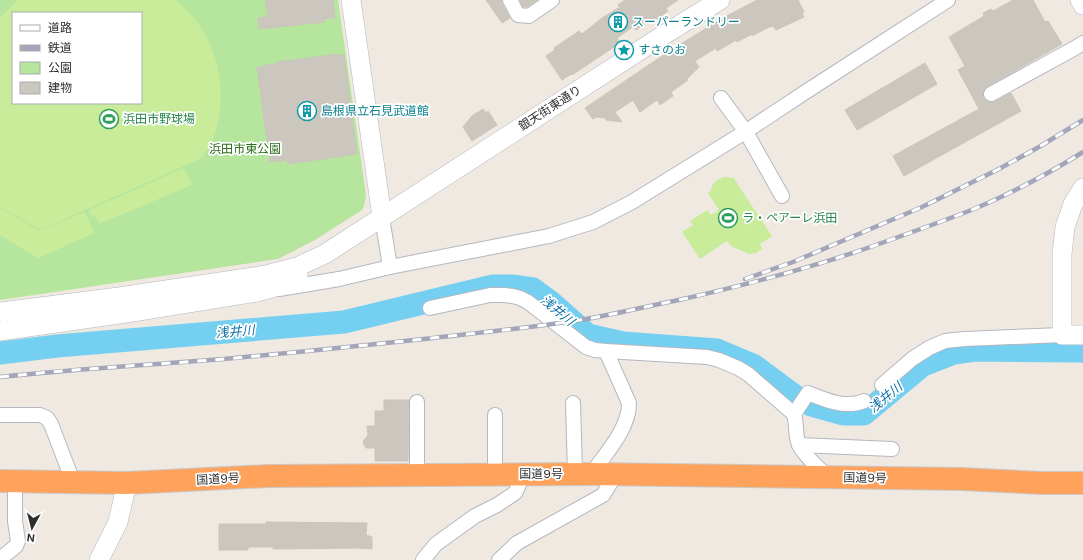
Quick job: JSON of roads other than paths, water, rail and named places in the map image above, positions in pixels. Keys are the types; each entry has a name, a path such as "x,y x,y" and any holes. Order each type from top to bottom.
{"highway":[{"name":"国道9号","path":"7,481 127,483 268,476 616,474 961,479 1041,483 1083,483"}],"street":[{"path":"351,0 390,266"},
{"path":"510,0 518,15 529,16 552,0"},
{"name":"銀天街東通り","path":"324,254 720,0"},
{"path":"0,330 126,313 339,279 390,266 549,236 592,222 632,202 746,132 948,0"},
{"path":"1080,0 1083,5"},
{"path":"991,94 1083,43"},
{"path":"722,98 746,132 782,196"},
{"path":"1062,335 1062,254 1065,227 1073,204 1083,188"},
{"path":"257,292 275,287 306,271 324,254"},
{"path":"0,312 266,275 297,267 324,254"},
{"path":"430,308 490,295 504,295 520,298 534,306 586,347 595,350 707,357 719,360 738,368 800,406"},
{"path":"882,385 912,359 929,348 945,341 1083,335"},
{"path":"583,474 619,433 628,417 630,410 630,403 606,351"},
{"path":"828,477 800,449 797,441 796,421 800,406 808,393 823,400 833,402 852,404 864,401"},
{"path":"417,402 417,475"},
{"path":"573,403 583,474"},
{"path":"0,415 40,415 45,416 50,420 69,471 70,482"},
{"path":"495,415 495,474"},
{"path":"799,445 892,449"},
{"path":"423,560 436,544 475,516 515,494 524,474"},
{"path":"499,560 517,544 603,495 616,474"},
{"path":"0,559 16,546 18,541 7,481"},
{"path":"99,560 118,522 127,483"}],"water":[{"path":"989,342 1083,342 1083,357 989,358"}],"waterway":[{"name":"浅井川","path":"0,353 57,346 344,322 493,286 512,286 533,289 552,303 588,335 623,343 717,350 753,365 795,396 811,405 843,414 864,414 923,365 954,353 975,350 1083,351"}],"railway":[{"path":"745,279 793,262 922,207 997,170 1039,147 1083,120"},
{"path":"0,377 84,369 224,359 349,347 541,326 616,313 756,282 810,267 863,249 988,203 1030,183 1083,152"}],"place":[{"name":"スーパーランドリー","path":"618,22"},
{"name":"すさのお","path":"624,50"},
{"name":"島根県立石見武道館","path":"307,111"},
{"name":"浜田市野球場","path":"109,119"},
{"name":"ラ・ペアーレ浜田","path":"728,218"}],"park label":[{"name":"浜田市東公園","path":"245,149"}]}
